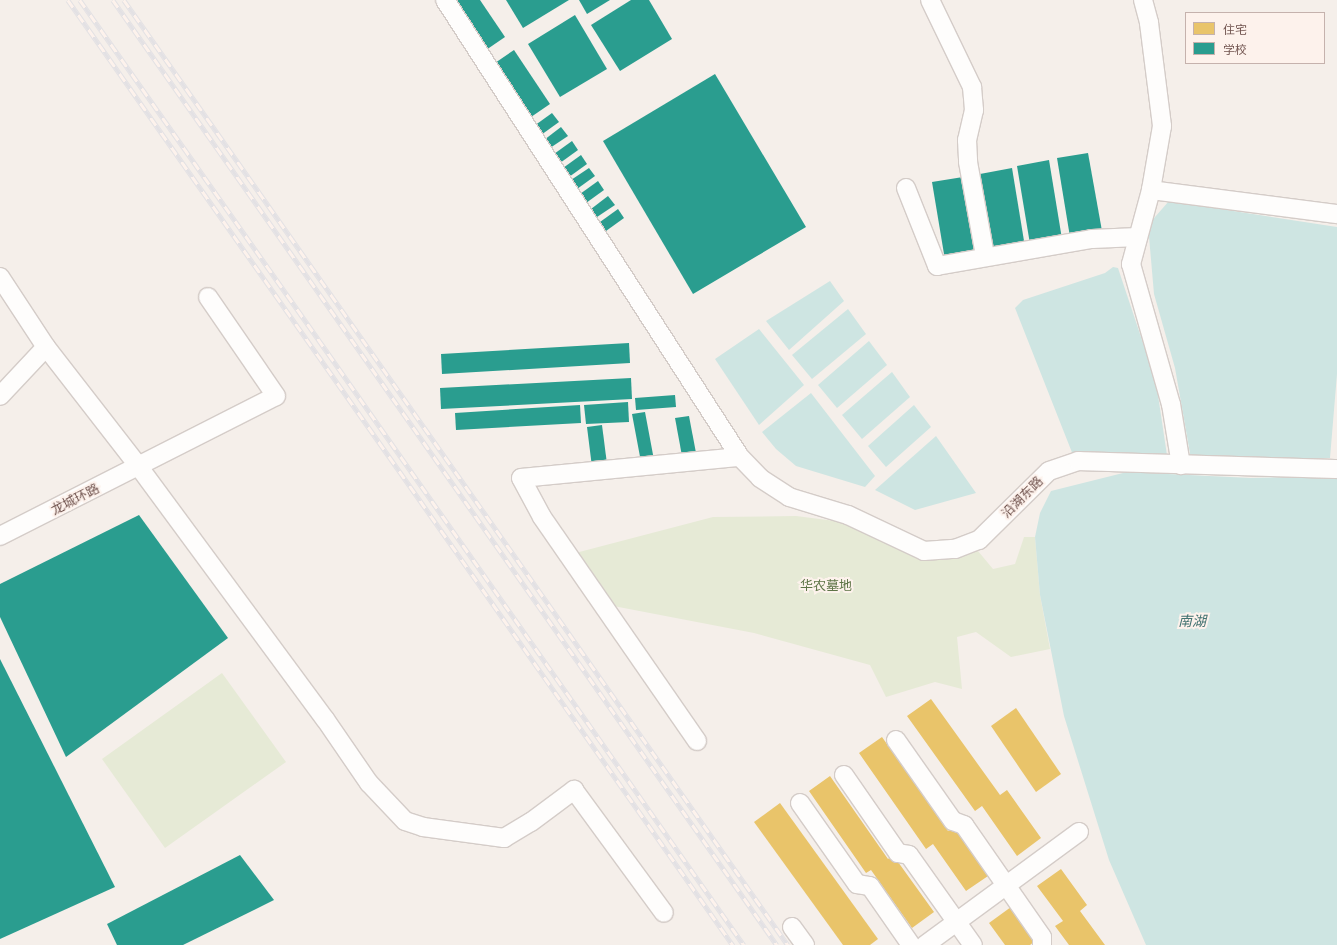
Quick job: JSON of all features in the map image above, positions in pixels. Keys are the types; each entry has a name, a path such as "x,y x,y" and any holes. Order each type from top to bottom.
{"street":[{"name":"沿湖东路","path":"445,0 740,457 760,478 789,497 848,514 924,551 955,549 979,540 1049,471 1078,461 1337,469"},
{"path":"930,0 972,87 974,110 967,140 968,162 985,256"},
{"path":"1143,0 1149,23 1162,126 1151,190 1131,264 1172,404 1181,465"},
{"path":"906,188 937,266 985,256 1092,239 1138,237"},
{"path":"1151,190 1337,214"},
{"path":"0,277 46,347 144,464 369,783 405,821 423,827 504,838 531,822 574,790 664,913"},
{"name":"龙城环路","path":"0,536 276,396 208,297"},
{"path":"0,396 46,347"},
{"path":"697,741 542,516 521,478 740,457"},
{"path":"896,740 953,821 964,825 1042,937 1042,945"},
{"path":"844,775 898,852 909,855 973,945"},
{"path":"800,803 857,884 870,886 911,945"},
{"path":"925,945 1078,832"},
{"path":"792,927 805,945"}],"green space":[{"name":"华农墓地","path":"796,516 843,522 920,557 944,559 978,551 993,569 1015,564 1024,537 1035,537 1040,595 1050,649 1011,657 976,632 957,637 962,689 935,682 886,697 870,665 754,633 603,604 564,556 713,517"},
{"path":"222,673 286,762 165,848 102,759"}],"water":[{"path":"1169,201 1337,227 1337,374 1330,458 1191,459 1175,368 1154,294 1148,225"},
{"path":"1113,267 1118,268 1156,382 1168,462 1073,455 1015,308 1023,300 1105,273"},
{"path":"830,281 844,301 789,350 766,321"},
{"path":"848,309 866,334 812,379 792,355"},
{"path":"759,329 804,385 759,425 715,359"},
{"path":"869,341 887,365 837,408 818,385"},
{"path":"892,372 910,397 862,439 842,415"},
{"path":"811,393 875,476 865,487 796,466 776,449 762,432"},
{"path":"914,405 931,427 886,467 868,446"},
{"path":"936,436 976,493 915,510 875,490"},
{"name":"南湖","path":"1127,472 1251,478 1337,476 1337,945 1146,945 1109,860 1064,716 1040,595 1035,537 1040,513 1051,491"}],"building: 住宅":[{"path":"931,699 1000,795 1007,790 1041,838 1017,856 982,806 975,811 907,716"},
{"path":"1016,708 1061,774 1036,792 991,726"},
{"path":"882,737 948,831 954,827 988,876 966,891 933,844 926,849 859,753"},
{"path":"830,776 888,859 893,855 934,912 912,928 871,870 866,873 809,791"},
{"path":"780,803 878,939 870,945 843,945 754,822"},
{"path":"1061,869 1087,905 1080,911 1105,945 1069,945 1055,926 1063,921 1037,886"},
{"path":"1011,907 1035,941 1030,945 1005,945 989,923"}],"building: 学校":[{"path":"457,0 480,0 505,37 486,50 453,2"},
{"path":"506,0 569,0 523,28"},
{"path":"579,0 610,0 587,14"},
{"path":"631,0 649,0 672,39 620,71 591,25"},
{"path":"575,15 607,69 560,97 528,44"},
{"path":"514,50 550,104 531,117 495,63"},
{"path":"715,74 806,227 693,294 603,141"},
{"path":"552,113 559,122 541,135 534,126"},
{"path":"561,127 568,136 550,148 544,140"},
{"path":"572,141 578,150 560,163 554,154"},
{"path":"1088,153 1102,231 1070,237 1057,158"},
{"path":"581,155 587,164 569,177 563,168"},
{"path":"1049,160 1062,239 1030,244 1017,166"},
{"path":"589,168 595,176 577,189 571,180"},
{"path":"1012,168 1025,247 994,252 980,174"},
{"path":"963,177 977,255 945,260 932,182"},
{"path":"598,181 604,190 586,203 580,194"},
{"path":"608,196 615,205 597,217 591,209"},
{"path":"618,209 624,218 606,231 600,222"},
{"path":"629,343 630,363 442,374 441,354"},
{"path":"631,378 632,399 441,409 440,388"},
{"path":"675,395 676,407 636,410 635,398"},
{"path":"628,402 629,422 586,424 584,405"},
{"path":"580,405 581,423 456,430 455,413"},
{"path":"645,412 654,460 641,462 632,414"},
{"path":"689,416 696,453 682,456 675,418"},
{"path":"602,425 607,464 592,467 587,427"},
{"path":"139,515 228,638 66,757 0,617 0,584"},
{"path":"0,659 115,887 0,939"},
{"path":"240,855 274,900 183,945 117,945 107,924"}],"railway":[{"path":"68,0 733,945"},
{"path":"80,0 744,945"},
{"path":"113,0 777,945"},
{"path":"124,0 788,945"}]}
